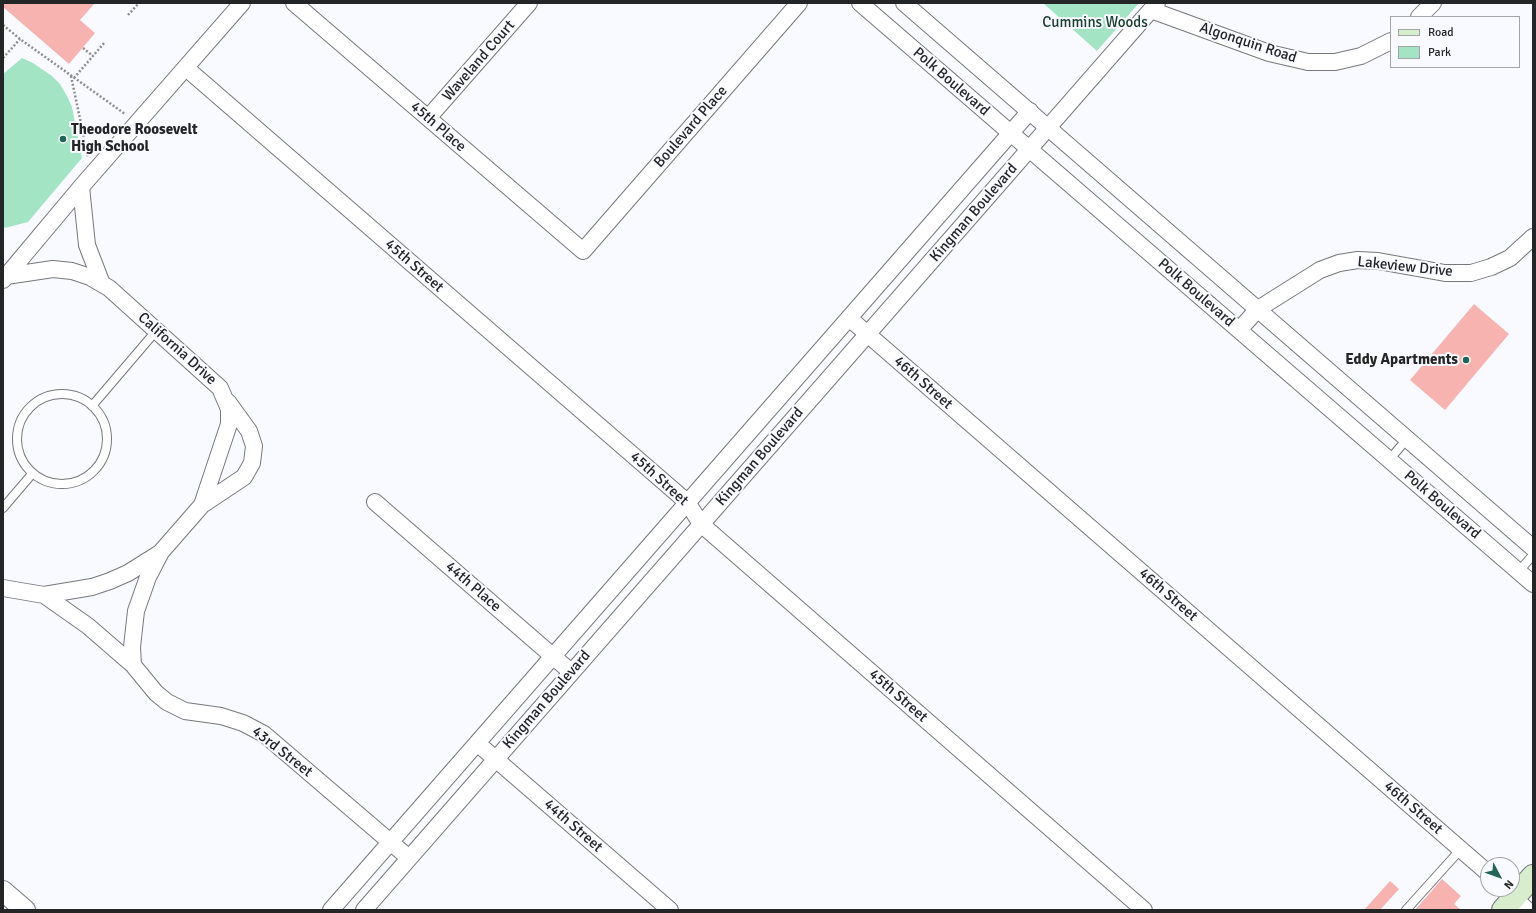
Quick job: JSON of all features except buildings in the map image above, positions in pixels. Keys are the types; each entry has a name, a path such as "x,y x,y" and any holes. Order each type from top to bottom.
{"main road":[{"path":"1513,902 1533,876"}],"street":[{"path":"4,278 81,187 242,3"},
{"name":"45th Place","path":"294,3 583,251"},
{"name":"Waveland Court","path":"428,118 529,3"},
{"name":"Boulevard Place","path":"583,251 800,3"},
{"name":"Polk Boulevard","path":"860,3 1533,584"},
{"name":"Polk Boulevard","path":"904,3 1049,127 1533,548"},
{"path":"1420,16 1433,3"},
{"name":"Kingman Boulevard","path":"364,910 1154,7"},
{"name":"Algonquin Road","path":"1154,7 1269,53 1308,62 1335,62 1361,56 1390,42"},
{"name":"45th Street","path":"186,68 687,502 701,524 1144,910"},
{"name":"Kingman Boulevard","path":"331,910 1030,111"},
{"name":"California Drive","path":"81,187 87,245 102,284"},
{"name":"Lakeview Drive","path":"1239,330 1258,309 1320,270 1338,263 1358,260 1378,261 1445,273 1470,273 1491,267 1510,258 1533,237"},
{"name":"California Drive","path":"4,278 53,269 72,271 90,277 102,284 156,331 220,388 225,397 229,409 229,424 202,505 161,552 148,577 136,611 132,647 133,665"},
{"name":"46th Street","path":"849,318 1480,866"},
{"path":"202,505 244,477 252,463 254,446 249,431 225,397"},
{"name":"44th Place","path":"375,502 571,672"},
{"name":"California Drive","path":"44,595 92,587 110,581 128,573 161,552"},
{"name":"43rd Street","path":"3,588 44,595 88,626 133,665 156,693 167,702 185,711 221,716 243,723 264,734 409,858"},
{"name":"44th Street","path":"477,743 670,910"},
{"path":"3,891 25,910"}],"lane":[{"path":"92,406 156,331"},
{"path":"57,394 72,395 92,406 105,424 106,444 103,458 95,469 84,478 72,483 58,484 46,481 32,474 25,465 19,453 17,444 17,430 22,417 31,406 43,398 57,394"},
{"path":"1389,460 1407,439"},
{"path":"3,508 32,474"},
{"path":"1518,571 1533,555"},
{"path":"1406,910 1461,849"}],"path":[{"path":"128,16 139,3"},
{"path":"3,25 20,39 125,114"},
{"path":"3,58 20,39"},
{"path":"73,77 105,42"},
{"path":"83,48 93,56"},
{"path":"73,77 88,157"}],"green space":[{"name":"Cummins Woods","path":"1043,3 1139,3 1097,51"},
{"path":"22,58 33,63 52,76 60,84 72,107 82,158 28,222 5,228 3,226 3,74"}],"place":[{"name":"Theodore Roosevelt High School","path":"63,139"},
{"name":"Eddy Apartments","path":"1466,360"}]}
